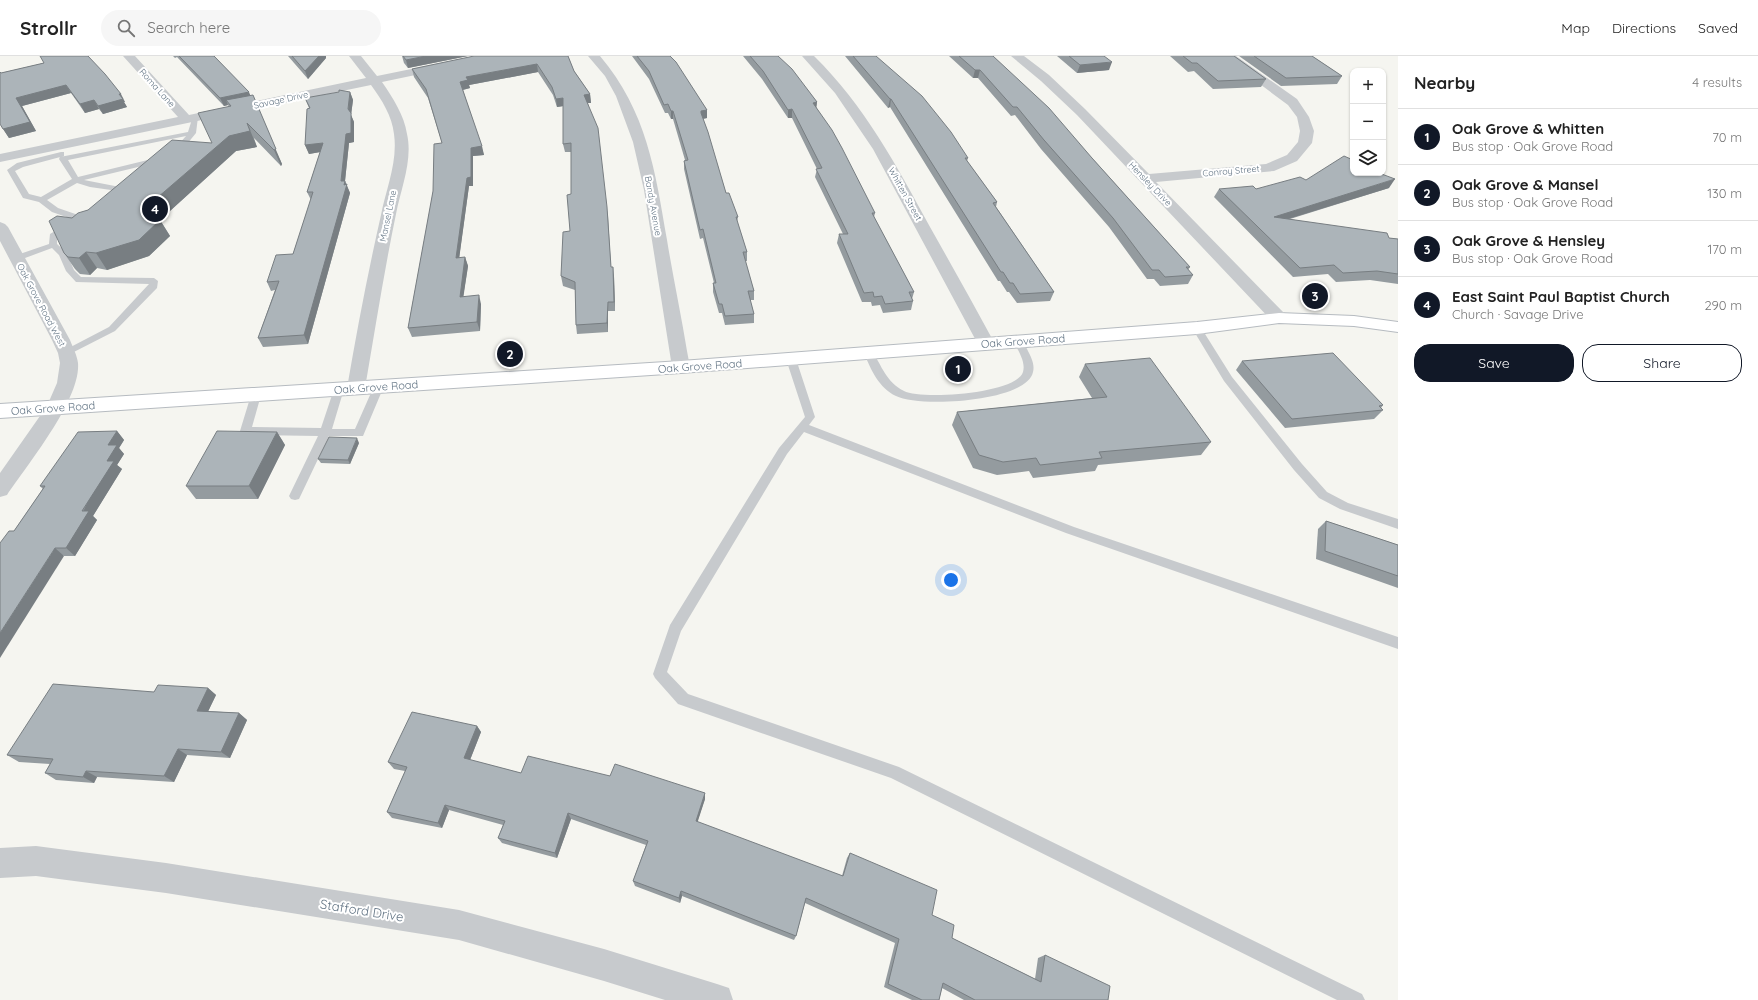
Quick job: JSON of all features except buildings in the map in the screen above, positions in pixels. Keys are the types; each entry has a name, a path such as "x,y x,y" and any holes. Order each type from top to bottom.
{"street":[{"name":"Roma Lane","path":"128,56 192,125"},
{"name":"Mansel Lane","path":"347,389 401,162 401,134 393,110 374,80 355,56"},
{"name":"Savage Drive","path":"0,158 61,153 192,125 374,80 492,56"},
{"name":"Bandy Avenue","path":"594,56 606,68 621,91 631,113 646,165 681,367"},
{"name":"Whitten Street","path":"808,56 851,104 889,165 986,344"},
{"name":"Hensley Drive","path":"1017,56 1045,78 1081,112 1279,318"},
{"name":"Conroy Street","path":"1144,179 1269,168 1292,158 1305,143 1307,132 1303,117 1293,102 1228,56"},
{"name":"Oak Grove Road West","path":"0,227 68,358 68,373 63,394 56,408"},
{"name":"Oak Grove Road","path":"0,411 681,367 1197,328 1279,318 1354,320 1398,327"},
{"path":"0,489 56,408"},
{"name":"Stafford Drive","path":"0,864 36,861 166,878 459,925 604,965 717,1000"}],"lane":[{"path":"147,171 170,156 186,142 192,125"},
{"path":"66,353 112,329 154,286 154,281 79,280 70,271 63,254 53,245 53,236 84,217 55,210 42,200 26,196 11,170 20,165 61,153 76,180 90,185 126,187 111,198"},
{"path":"42,200 76,180 170,156"},
{"path":"16,258 53,245"},
{"path":"1197,328 1228,379 1298,467 1323,495 1344,506 1398,524"},
{"path":"868,353 877,372 885,383 898,393 913,398 930,399 1004,390 1019,384 1028,373 1028,361 1018,341"},
{"path":"791,359 810,417 783,451 675,629 660,674 683,699 894,772 1356,1000"},
{"path":"256,394 245,431 359,434 379,386"},
{"path":"295,496 347,389"},
{"path":"803,427 1070,530 1398,643"}],"place":[{"name":"East Saint Paul Baptist Church","path":"155,209"},
{"name":"Oak Grove & Hensley","path":"1315,296"},
{"name":"Oak Grove & Mansel","path":"510,354"},
{"name":"Oak Grove & Whitten","path":"958,369"}]}
